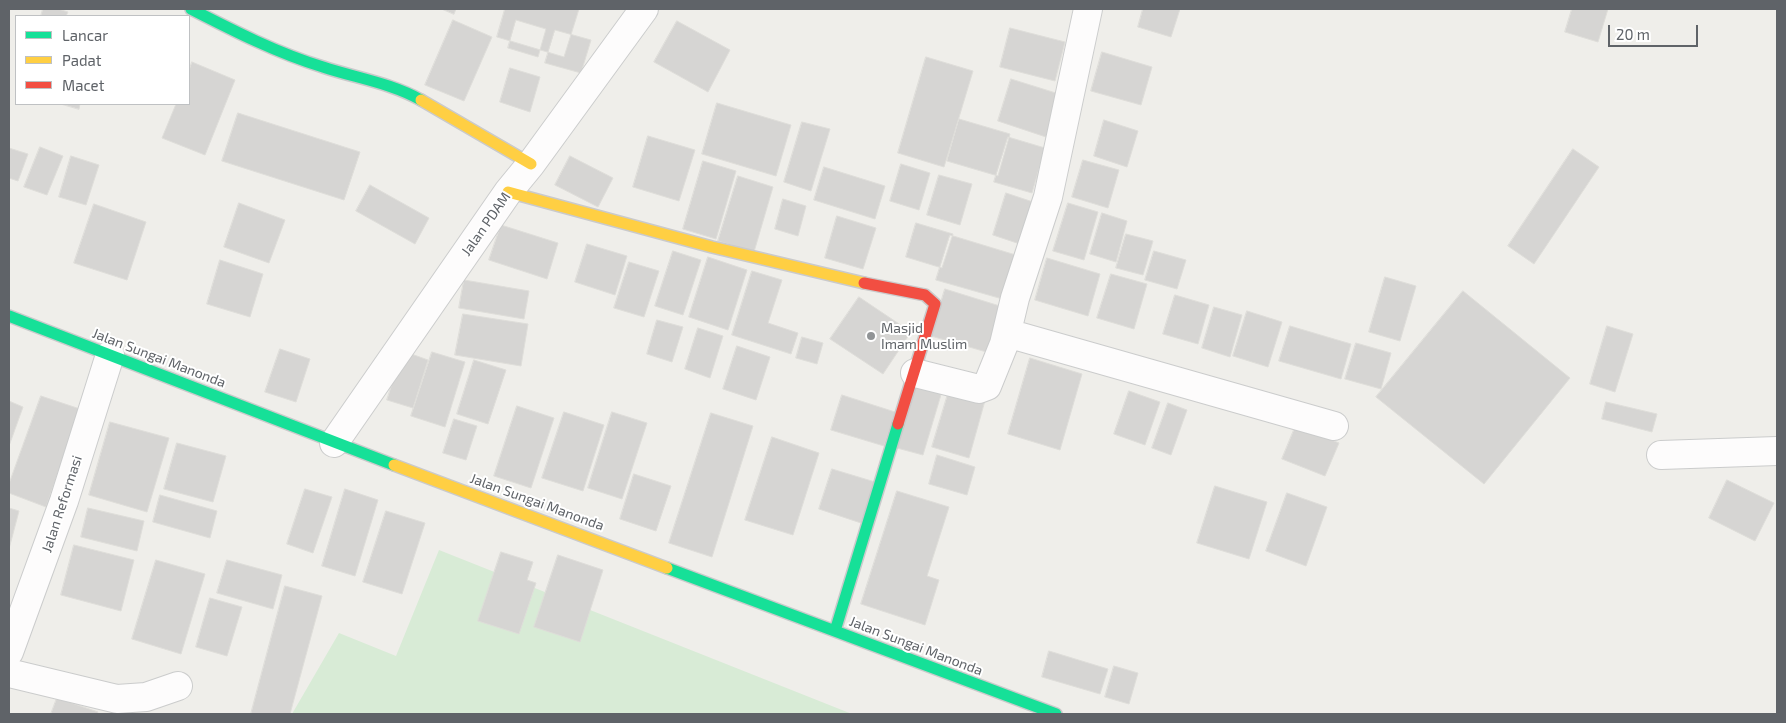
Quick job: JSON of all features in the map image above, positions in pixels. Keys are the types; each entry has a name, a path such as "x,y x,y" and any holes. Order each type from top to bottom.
{"street":[{"path":"191,9 254,41 313,64 404,91 531,164"},
{"name":"Jalan PDAM","path":"334,443 508,192 531,164 644,9"},
{"path":"915,373 979,389 987,386 1007,333 1048,197 1088,9"},
{"path":"508,192 743,255 874,286 925,295 935,304 835,631"},
{"name":"Jalan Sungai Manonda","path":"9,316 334,443 1056,714"},
{"path":"1007,333 1334,426"},
{"name":"Jalan Reformasi","path":"9,652 64,501 110,355"},
{"path":"1661,455 1777,451"},
{"path":"9,673 117,700 146,697 178,686"}],"green space":[{"path":"439,550 852,714 292,714 339,633 396,656"}],"building":[{"path":"43,9 58,9 68,12 66,15 41,15"},
{"path":"442,9 456,9 454,14"},
{"path":"505,9 579,9 564,57 497,37"},
{"path":"1143,9 1180,9 1171,37 1138,27"},
{"path":"1572,9 1608,9 1598,42 1565,32"},
{"path":"453,20 492,37 464,101 425,85"},
{"path":"516,20 546,29 538,57 508,48"},
{"path":"677,21 730,50 708,92 654,62"},
{"path":"1010,28 1065,42 1055,81 1000,67"},
{"path":"555,30 591,40 581,73 545,63"},
{"path":"1102,52 1152,67 1141,105 1091,91"},
{"path":"926,57 973,71 944,167 898,153"},
{"path":"192,62 235,80 205,155 162,138 176,105 190,105 190,68"},
{"path":"510,68 540,77 530,112 500,102"},
{"path":"1011,79 1059,94 1046,137 998,121"},
{"path":"717,103 791,125 776,176 702,154"},
{"path":"65,105 80,105 79,109"},
{"path":"238,113 360,152 344,200 222,161"},
{"path":"959,119 1010,134 998,176 947,161"},
{"path":"1104,120 1138,131 1127,167 1094,156"},
{"path":"802,122 830,129 811,191 784,182"},
{"path":"648,136 695,150 679,201 633,187"},
{"path":"1008,137 1045,148 1032,193 994,182"},
{"path":"40,147 63,156 47,195 24,187"},
{"path":"9,148 28,154 18,181 9,178"},
{"path":"1573,149 1599,167 1534,264 1508,246"},
{"path":"71,156 99,165 86,205 59,197"},
{"path":"570,156 613,178 598,207 555,185"},
{"path":"1083,160 1119,170 1108,208 1072,197"},
{"path":"703,161 736,171 716,239 683,229"},
{"path":"901,164 930,173 919,210 890,201"},
{"path":"824,167 885,186 875,219 814,200"},
{"path":"939,175 972,184 960,225 927,215"},
{"path":"738,176 773,187 754,252 718,241"},
{"path":"370,185 429,218 415,244 356,211"},
{"path":"1006,193 1036,203 1023,245 993,235"},
{"path":"783,199 806,206 798,236 775,229"},
{"path":"239,203 285,220 269,263 224,247"},
{"path":"1068,203 1098,212 1084,260 1053,251"},
{"path":"94,204 146,222 127,280 74,263"},
{"path":"1102,213 1127,221 1116,262 1090,254"},
{"path":"837,216 876,228 863,269 825,258"},
{"path":"916,223 953,234 942,268 906,257"},
{"path":"501,225 558,243 547,279 489,260"},
{"path":"1126,234 1153,241 1143,275 1116,268"},
{"path":"950,235 1019,256 1006,300 936,280"},
{"path":"587,244 627,256 615,295 575,282"},
{"path":"673,251 701,260 683,315 655,306"},
{"path":"1154,251 1186,260 1177,289 1145,280"},
{"path":"708,257 747,270 728,330 689,317"},
{"path":"1047,258 1100,274 1088,316 1035,300"},
{"path":"220,260 263,274 250,317 207,304"},
{"path":"629,262 659,271 644,317 614,308"},
{"path":"752,271 782,280 768,323 798,333 791,354 732,335"},
{"path":"1111,274 1147,284 1134,329 1097,318"},
{"path":"1385,277 1416,286 1400,341 1369,332"},
{"path":"464,280 529,291 524,319 459,308"},
{"path":"945,289 1003,307 990,353 931,336"},
{"path":"1463,291 1570,378 1484,484 1376,397"},
{"path":"1175,295 1209,305 1198,344 1163,334"},
{"name":"Masjid Imam Muslim","path":"859,297 911,332 883,374 830,339"},
{"path":"1214,307 1242,315 1230,357 1202,348"},
{"path":"1247,311 1282,322 1268,367 1233,356"},
{"path":"463,314 528,324 521,366 455,355"},
{"path":"657,320 683,327 672,362 647,354"},
{"path":"1290,326 1351,344 1341,379 1279,361"},
{"path":"1607,326 1633,334 1615,392 1590,384"},
{"path":"698,328 723,336 710,378 685,369"},
{"path":"802,337 823,343 817,364 796,358"},
{"path":"1356,343 1391,353 1381,389 1345,379"},
{"path":"737,346 770,357 756,400 723,389"},
{"path":"280,349 310,359 296,402 265,392"},
{"path":"403,351 428,360 413,408 387,400"},
{"path":"432,352 465,362 445,427 411,416"},
{"path":"1030,358 1082,374 1060,450 1008,434"},
{"path":"474,360 506,370 488,424 457,414"},
{"path":"916,380 943,388 923,455 897,448"},
{"path":"950,387 986,397 969,458 932,447"},
{"path":"1129,391 1160,402 1145,445 1114,434"},
{"path":"842,395 895,412 884,446 831,430"},
{"path":"41,396 80,409 46,507 9,493 9,484"},
{"path":"9,401 23,407 9,446"},
{"path":"1606,402 1657,414 1652,432 1602,419"},
{"path":"1168,403 1187,410 1171,455 1152,448"},
{"path":"517,406 554,418 531,488 494,476"},
{"path":"564,412 604,425 583,491 542,478"},
{"path":"612,412 647,423 622,499 588,488"},
{"path":"711,413 753,426 712,557 669,543"},
{"path":"454,419 477,426 466,460 443,453"},
{"path":"110,422 169,438 147,512 89,495"},
{"path":"1296,425 1339,443 1325,476 1282,459"},
{"path":"772,437 819,453 793,535 745,520"},
{"path":"177,443 226,456 213,502 164,489"},
{"path":"937,455 975,467 967,495 929,484"},
{"path":"832,469 875,482 861,523 819,509"},
{"path":"634,474 671,486 656,531 620,519"},
{"path":"1727,480 1774,503 1755,541 1709,518"},
{"path":"1215,486 1267,502 1249,559 1197,543"},
{"path":"305,489 332,497 313,553 287,544"},
{"path":"345,489 378,500 355,576 322,566"},
{"path":"897,491 949,507 927,576 939,580 925,625 861,604"},
{"path":"1287,493 1327,507 1306,566 1266,551"},
{"path":"160,495 217,511 210,538 153,522"},
{"path":"9,508 19,511 9,549"},
{"path":"88,508 144,521 137,551 81,537"},
{"path":"386,511 425,523 402,594 363,582"},
{"path":"74,545 134,560 121,611 61,595"},
{"path":"501,552 533,562 527,580 536,583 519,634 478,621"},
{"path":"558,555 603,570 580,642 534,627"},
{"path":"156,560 205,574 181,654 132,639"},
{"path":"227,560 282,575 273,609 217,593"},
{"path":"285,586 322,596 290,714 251,714"},
{"path":"210,598 242,607 227,656 196,647"},
{"path":"1049,651 1108,669 1100,694 1042,677"},
{"path":"1114,666 1138,673 1129,704 1105,697"},
{"path":"57,698 98,712 97,714 51,714"}],"traffic: fast":[{"path":"191,9 289,55 335,71 398,89 421,100"},
{"path":"9,316 394,465"},
{"path":"835,631 898,424"},
{"path":"667,568 1056,714"}],"traffic: slow":[{"path":"421,100 531,164"},
{"path":"508,192 712,247 864,283"},
{"path":"394,465 667,568"}],"traffic: jam":[{"path":"864,283 925,295 935,304 898,424"}],"place":[{"name":"Masjid Imam Muslim","path":"871,336"}]}
